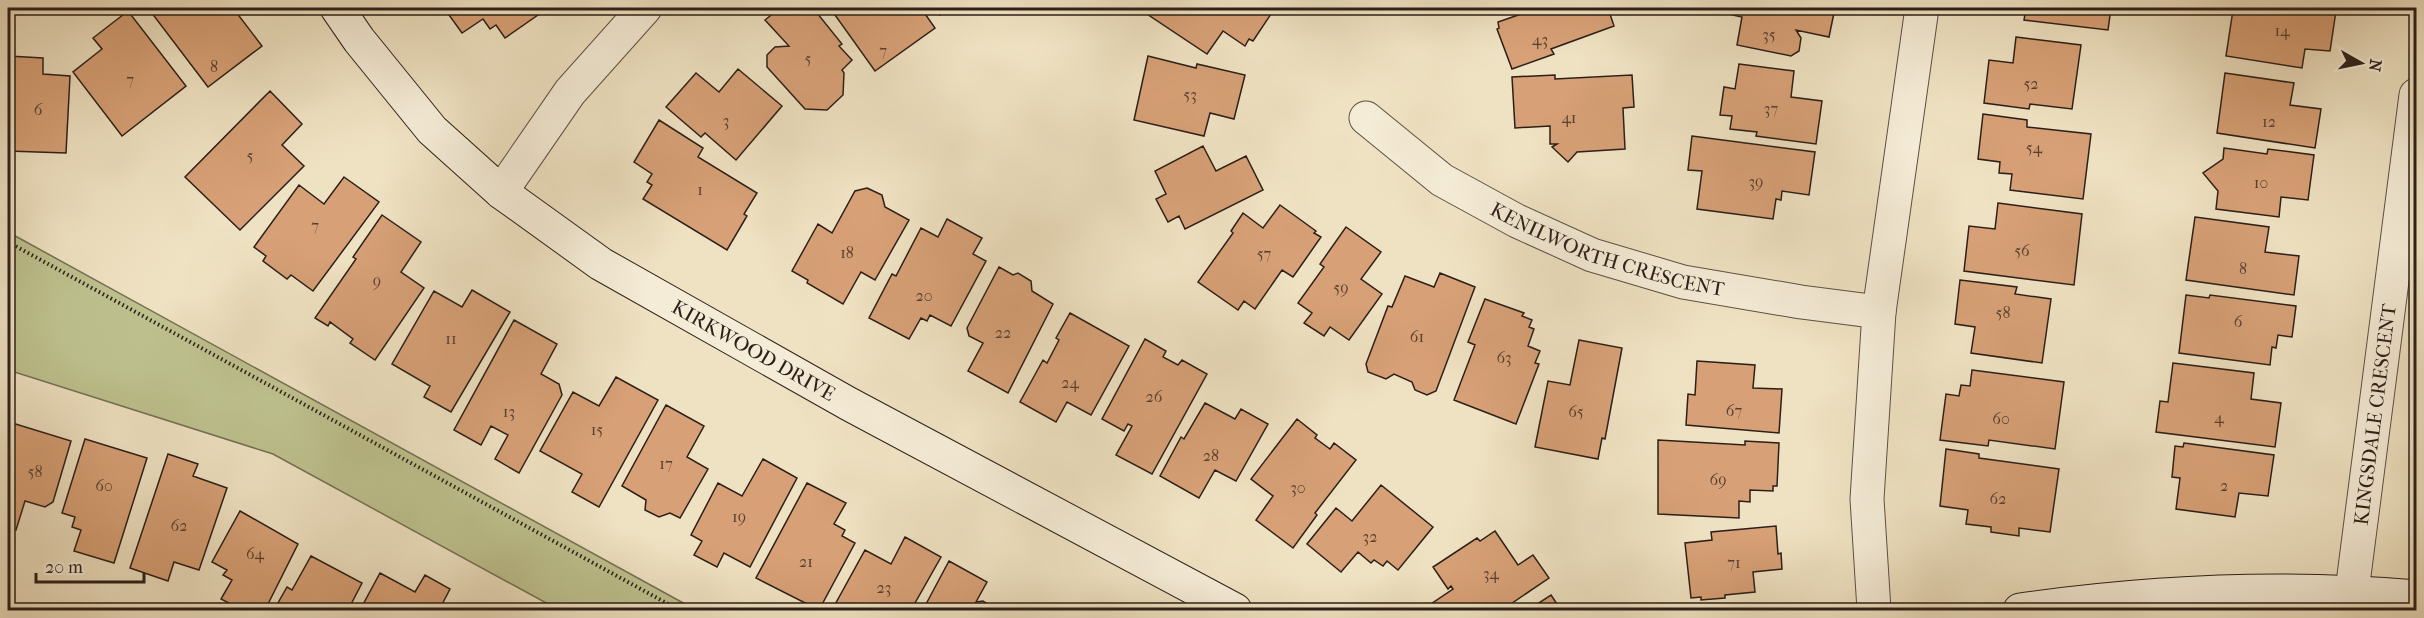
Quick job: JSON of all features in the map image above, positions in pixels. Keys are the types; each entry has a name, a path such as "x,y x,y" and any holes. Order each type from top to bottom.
{"street":[{"name":"KIRKWOOD DRIVE","path":"338,8 359,40 432,130 501,192 601,264 849,404 1235,610"},
{"path":"501,192 570,92 645,8"},
{"path":"1874,610 1867,499 1879,312 1922,8"},
{"name":"KINGSDALE CRESCENT","path":"2352,591 2416,95"},
{"name":"KENILWORTH CRESCENT","path":"1366,118 1442,180 1517,222 1592,255 1683,282 1879,312"},
{"path":"2020,610 2196,591 2352,591 2416,597"}],"path":[{"path":"8,242 679,610"}],"green space":[{"path":"8,232 696,610 559,610 273,454 8,370"}],"building":[{"path":"148,8 233,8 262,46 208,87"},
{"path":"444,8 548,8 505,38 496,25 490,29 483,19 462,33"},
{"path":"780,8 813,8 842,44 839,46 852,60 842,70 844,73 843,95 827,110 805,109 767,67 767,55 775,47 789,46 765,20"},
{"path":"830,8 921,8 935,28 875,71"},
{"path":"934,8 950,8 940,15"},
{"path":"1152,8 1275,8 1253,41 1249,39 1245,46 1223,31 1207,54 1147,14"},
{"path":"1522,8 1608,8 1614,26 1551,49 1554,54 1512,69 1497,29 1499,28 1498,22 1524,13"},
{"path":"1733,8 1835,8 1829,37 1796,30 1801,38 1799,51 1791,56 1737,45 1742,17 1732,15"},
{"path":"2026,8 2111,8 2108,30 2024,20"},
{"path":"2247,8 2312,8 2336,11 2330,51 2305,49 2302,68 2226,56 2233,10 2246,12"},
{"path":"128,11 186,86 122,136 73,72 102,49 93,38"},
{"path":"2016,37 2081,45 2072,109 2030,104 2029,109 1984,103 1989,60 2013,63"},
{"path":"8,56 43,58 43,74 70,76 66,153 8,151"},
{"path":"1148,56 1196,68 1197,64 1245,75 1234,119 1210,113 1204,136 1134,120"},
{"path":"1739,64 1794,71 1791,97 1822,101 1816,144 1756,136 1757,132 1730,129 1732,116 1720,115 1724,87 1735,89"},
{"path":"738,69 782,106 736,160 705,133 701,137 666,107 696,73 719,92"},
{"path":"2225,73 2294,83 2290,105 2321,109 2315,148 2217,133"},
{"path":"1555,75 1555,79 1632,75 1634,107 1623,108 1625,149 1577,152 1568,162 1552,147 1557,144 1550,144 1550,126 1515,128 1512,77"},
{"path":"270,91 302,124 282,145 304,166 240,230 185,177"},
{"path":"1983,114 2027,120 2027,127 2091,134 2083,199 2010,190 2012,174 1999,173 2000,162 1978,159"},
{"path":"659,120 703,148 698,157 757,193 744,214 747,216 727,250 643,199 652,185 647,182 652,174 634,162"},
{"path":"1692,136 1815,152 1809,195 1782,191 1781,200 1776,199 1773,219 1697,209 1702,171 1688,170"},
{"path":"1203,146 1216,171 1246,156 1263,190 1185,229 1179,216 1168,222 1156,199 1166,194 1155,171"},
{"path":"2224,148 2267,154 2268,149 2314,155 2308,200 2281,197 2279,217 2216,209 2218,191 2203,173 2223,159"},
{"path":"344,177 379,202 313,291 291,275 287,279 263,261 266,256 254,247 299,185 324,204"},
{"path":"867,188 882,195 885,207 909,220 875,280 861,272 843,304 807,283 808,280 792,271 818,224 832,233 855,191"},
{"path":"1998,203 2082,214 2074,285 1964,271 1969,226 1995,229"},
{"path":"1280,205 1321,237 1293,277 1282,270 1255,309 1244,301 1238,310 1198,282 1233,233 1231,231 1243,213 1263,228"},
{"path":"382,215 421,242 401,272 424,288 375,360 350,343 353,339 330,322 328,326 315,318 356,259 353,257"},
{"path":"2195,217 2269,227 2265,252 2299,256 2294,295 2186,280"},
{"path":"947,219 982,238 973,254 986,261 951,326 930,315 927,321 921,318 909,339 869,318 892,274 896,276 921,228 938,237"},
{"path":"1346,227 1381,252 1361,279 1382,294 1349,340 1330,327 1324,336 1304,323 1312,313 1298,303 1324,267 1320,264"},
{"path":"999,267 1013,275 1018,273 1031,281 1032,291 1053,304 1008,393 968,371 983,343 969,336 967,328"},
{"path":"1440,273 1475,287 1436,391 1427,395 1415,390 1412,382 1394,374 1386,379 1368,372 1366,364 1388,306 1392,307 1405,276 1434,287"},
{"path":"1960,280 2017,287 2015,294 2051,299 2042,363 1971,353 1975,327 1955,324"},
{"path":"472,290 510,312 451,412 424,397 430,386 392,364 434,291 462,307"},
{"path":"2186,295 2209,298 2210,295 2296,306 2292,337 2278,335 2276,348 2272,347 2270,365 2179,353"},
{"path":"1485,299 1524,313 1522,316 1532,320 1529,327 1534,329 1528,346 1540,351 1535,363 1539,364 1516,424 1454,400 1475,345 1468,342"},
{"path":"1070,313 1129,346 1091,415 1067,402 1056,422 1020,402 1043,360 1047,363 1059,340 1056,338"},
{"path":"514,320 557,344 541,374 559,384 562,395 519,473 495,459 508,435 491,426 481,445 454,430"},
{"path":"1145,339 1166,351 1163,357 1178,365 1182,360 1207,374 1152,474 1116,455 1132,426 1128,424 1124,431 1102,419"},
{"path":"1579,340 1622,348 1605,439 1602,438 1598,459 1535,447 1548,381 1570,385"},
{"path":"1697,361 1755,365 1753,388 1782,389 1779,433 1686,425 1688,394 1695,395"},
{"path":"2173,363 2254,373 2251,399 2281,403 2275,447 2156,432 2160,401 2168,402"},
{"path":"1972,370 2064,382 2055,449 1989,440 1988,446 1940,440 1946,394 1959,396 1961,385 1970,386"},
{"path":"616,377 658,400 599,507 572,492 582,474 540,451 573,392 599,406"},
{"path":"1205,403 1235,419 1241,409 1268,424 1236,481 1215,470 1199,498 1160,476 1181,437 1184,439"},
{"path":"666,405 704,426 687,457 708,469 680,518 670,513 659,517 645,510 646,500 622,486"},
{"path":"1297,419 1317,435 1315,438 1330,449 1334,443 1356,460 1315,513 1317,515 1293,548 1256,520 1273,496 1251,479"},
{"path":"9,422 71,441 53,502 45,507 25,501 16,530 8,527"},
{"path":"85,439 147,458 114,563 74,551 81,530 72,527 75,517 62,513"},
{"path":"1658,440 1745,445 1745,441 1779,443 1777,486 1773,486 1773,491 1750,490 1750,502 1739,501 1739,518 1658,514"},
{"path":"2184,443 2274,455 2268,496 2239,493 2235,517 2176,509 2180,478 2172,477 2175,446 2183,447"},
{"path":"1946,449 1979,454 1979,458 2059,469 2050,532 2019,528 2019,536 1991,532 1991,527 1966,524 1968,510 1940,506"},
{"path":"168,454 198,464 193,476 227,488 199,570 174,562 168,581 130,568"},
{"path":"763,459 797,478 750,567 724,553 717,567 694,555 702,541 691,535 718,483 742,496"},
{"path":"807,483 846,503 834,524 845,530 842,536 855,543 819,610 756,578"},
{"path":"1381,485 1433,527 1398,570 1387,561 1383,566 1374,560 1371,563 1358,552 1341,572 1307,544 1336,508 1352,521"},
{"path":"240,511 298,544 265,610 242,610 221,599 232,580 223,575 227,570 212,562"},
{"path":"1776,526 1778,554 1781,553 1782,569 1753,572 1755,592 1725,595 1725,598 1701,600 1701,597 1691,598 1685,543 1712,540 1711,532"},
{"path":"1495,531 1518,565 1533,555 1549,578 1502,610 1422,610 1453,589 1451,586 1448,589 1433,567 1477,538 1480,541"},
{"path":"905,537 941,557 911,610 832,610 865,550 891,564"},
{"path":"311,556 362,583 348,610 274,610 287,587 292,590"},
{"path":"949,561 987,582 976,602 983,601 997,610 930,610 931,608 925,606"},
{"path":"380,573 415,592 425,575 450,589 439,610 360,610"},
{"path":"1551,595 1561,610 1528,610"}]}
